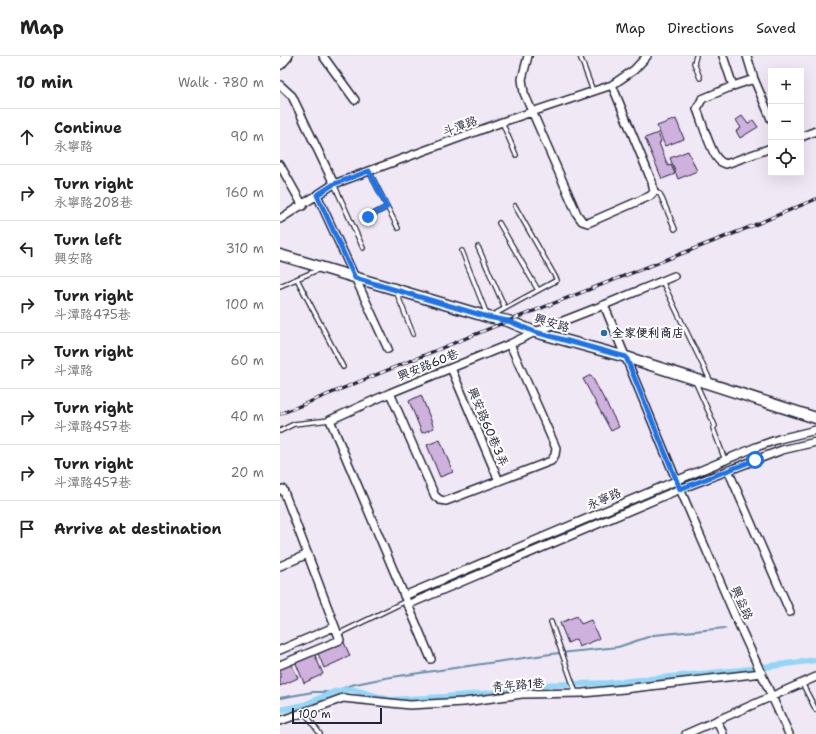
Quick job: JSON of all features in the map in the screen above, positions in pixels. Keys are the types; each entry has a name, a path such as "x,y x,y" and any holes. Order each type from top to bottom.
{"street":[{"path":"280,64 287,56"},
{"path":"323,56 355,100"},
{"path":"528,56 522,79 524,93 577,214 582,221 588,223 650,196 654,192 652,182 612,85"},
{"name":"斗潭路","path":"280,220 334,184 502,122 612,85 634,70 647,56"},
{"path":"722,56 733,86"},
{"path":"747,56 754,79 768,112"},
{"path":"754,79 702,99 698,109 717,159 721,162 726,164 768,149"},
{"path":"280,84 292,96 334,184"},
{"path":"804,136 816,131"},
{"path":"280,165 303,206"},
{"path":"317,195 388,349"},
{"name":"興安路","path":"280,255 488,317 508,321 535,332 626,357 816,418"},
{"name":"興安路60巷","path":"330,420 390,392 674,276"},
{"name":"興益路","path":"604,305 676,480 735,616 789,734"},
{"name":"興安路60巷3弄","path":"451,368 499,481 551,461 555,455 556,448 510,344"},
{"path":"390,392 435,496 440,500 446,501 499,481"},
{"path":"330,420 431,659"},
{"name":"永寧路","path":"405,600 676,480 779,439 816,430"},
{"name":"永寧路","path":"405,600 728,470 782,450 816,442"},
{"path":"728,470 790,612"},
{"path":"280,490 283,489 339,637 280,665"},
{"path":"280,566 308,554"},
{"path":"280,650 334,627"},
{"name":"青年路1巷","path":"280,721 344,698 410,705 464,702 522,694 576,693 624,689 762,674"},
{"path":"686,734 816,677"},
{"path":"717,720 723,734"}],"lane":[{"path":"580,56 593,91"},
{"path":"696,56 694,63 700,78"},
{"path":"502,122 516,154"},
{"path":"369,171 398,228"},
{"path":"334,184 363,248"},
{"path":"654,192 660,194 675,229"},
{"path":"462,251 488,317 557,280 515,206"},
{"path":"368,217 387,207"},
{"path":"499,223 538,290"},
{"path":"478,247 505,308"},
{"path":"280,286 323,268"},
{"path":"297,279 343,367"},
{"path":"662,281 712,384"},
{"path":"395,290 413,334"},
{"path":"694,380 715,426 713,428 725,460"},
{"path":"280,431 294,424 330,420"},
{"path":"339,637 405,600"},
{"path":"551,622 576,693"},
{"path":"802,683 816,710"},
{"path":"305,712 320,734"}],"building":[{"path":"742,116 748,124 753,120 758,127 740,138 736,131 741,128 736,120"},
{"path":"676,119 684,139 665,146 657,126"},
{"path":"658,133 661,142 659,143 668,166 671,165 675,174 662,179 645,138"},
{"path":"688,151 697,171 678,179 670,158"},
{"path":"591,375 619,427 611,431 583,379"},
{"path":"421,395 434,428 422,433 409,401"},
{"path":"440,440 453,472 440,477 427,445"},
{"path":"577,616 581,624 591,620 599,639 579,647 576,639 568,643 560,623"},
{"path":"343,640 350,656 324,668 317,651"},
{"path":"314,653 323,674 304,683 295,661"},
{"path":"291,663 298,678 280,686 280,668"}],"waterway":[{"path":"280,698 313,692 334,692 351,685 385,678 551,654 618,647 654,635 725,628"},
{"path":"280,710 304,705 334,692 351,689 389,700 444,697 492,693 539,685 609,683 741,670 816,660"}],"railway":[{"path":"280,414 508,321 740,231 816,199"}],"place":[{"name":"全家便利商店","path":"604,333"}],"route":[{"path":"368,217 387,207 369,171 334,184 317,195 355,278 488,317 508,321 535,332 626,357 680,489 755,460"}]}
